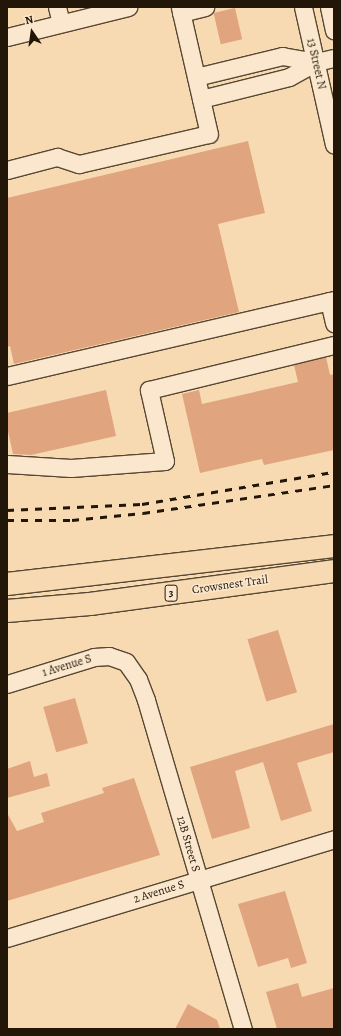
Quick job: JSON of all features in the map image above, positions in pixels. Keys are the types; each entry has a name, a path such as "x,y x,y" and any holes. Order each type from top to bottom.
{"highway":[{"name":"Crowsnest Trail","path":"7,584 334,546"},
{"name":"Crowsnest Trail","path":"7,611 90,604 334,570"}],"street":[{"path":"57,7 61,23"},
{"path":"7,37 111,9 128,7"},
{"path":"7,170 57,157 79,164 209,134 181,10 205,7"},
{"name":"13 Street N","path":"303,7 334,145"},
{"path":"329,7 334,30"},
{"path":"196,77 282,56 316,62"},
{"path":"201,99 290,77 316,62 334,58"},
{"path":"7,376 332,301 334,322"},
{"path":"7,464 71,468 165,461 149,390 334,345"},
{"name":"1 Avenue S","path":"7,684 94,657 109,656 126,662"},
{"name":"12B Street S","path":"126,662 138,680 146,700 243,1029"},
{"name":"2 Avenue S","path":"7,938 334,839"}],"building":[{"path":"235,8 242,39 221,44 214,13"},
{"path":"248,141 265,213 218,224 239,312 14,364 10,346 7,347 7,198"},
{"path":"326,357 330,375 334,374 334,450 264,465 262,459 200,473 182,394 199,390 202,404 298,382 294,365"},
{"path":"106,390 116,436 31,455 13,454 7,427 7,413"},
{"path":"278,630 297,692 266,702 247,639"},
{"path":"75,698 88,743 56,752 43,707"},
{"path":"334,724 334,752 297,763 312,811 281,821 263,762 235,771 250,828 212,839 190,767"},
{"path":"30,761 34,777 47,773 50,786 7,798 7,769"},
{"path":"134,778 160,855 7,901 7,813 17,831 44,822 41,813 104,793 102,788"},
{"path":"285,891 307,963 291,968 288,958 258,967 238,904"},
{"path":"298,983 302,997 334,988 334,1029 277,1029 266,992"},
{"path":"188,1004 217,1020 220,1029 175,1029"}],"railway":[{"path":"7,510 142,504 334,472"},
{"path":"7,520 72,520 143,513 334,485"}]}
